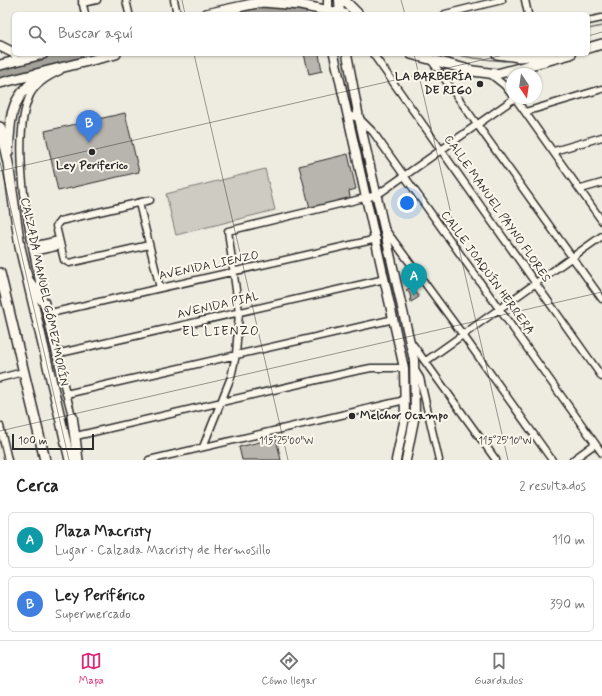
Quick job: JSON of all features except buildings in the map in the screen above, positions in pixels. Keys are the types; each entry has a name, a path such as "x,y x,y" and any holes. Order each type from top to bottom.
{"main road":[{"path":"215,12 265,1 300,5 328,12 328,0"},
{"path":"339,0 342,12"},
{"path":"344,0 356,12"},
{"path":"590,47 602,44"},
{"path":"0,46 12,52"},
{"path":"0,65 36,56"},
{"path":"0,83 108,56"},
{"path":"334,56 366,199 377,239 404,368 405,418 396,460"},
{"path":"346,56 359,118 411,342 415,370 415,415 406,460"},
{"path":"418,56 489,73 504,73 564,56"},
{"path":"8,164 10,120 17,98 31,82 49,70"},
{"name":"CALZADA MANUEL GÓMEZ MORÍN","path":"0,127 8,164 20,247 70,460"},
{"path":"0,273 44,458"},
{"path":"27,278 44,303"},
{"path":"404,368 415,380"},
{"path":"72,416 78,460"}],"street":[{"path":"84,12 82,2 97,0"},
{"path":"126,0 129,12"},
{"path":"174,0 177,12"},
{"path":"453,12 502,0"},
{"path":"525,0 528,12"},
{"path":"590,21 602,18"},
{"name":"CALLE MANUEL PAYNO FLORES","path":"374,56 602,377"},
{"path":"431,60 602,299"},
{"path":"74,64 52,75 35,88 30,95 22,127 21,161 26,216 32,249 46,314 82,460"},
{"path":"489,73 506,88"},
{"path":"504,73 504,85"},
{"path":"525,112 602,89"},
{"path":"203,447 231,377 236,355 239,312 228,231 366,199 377,195 506,104"},
{"path":"519,104 581,189 602,221"},
{"name":"CALLE JOAQUÍN HERRERA","path":"348,115 359,118 373,132 602,453"},
{"path":"554,151 602,137"},
{"path":"581,189 602,183"},
{"path":"149,245 69,263 64,260 56,226 60,221 150,200"},
{"path":"139,203 160,288"},
{"path":"384,228 463,335 552,460"},
{"path":"426,361 602,236"},
{"name":"AVENIDA LIENZO","path":"46,314 377,239"},
{"path":"32,249 59,243"},
{"name":"AVENIDA PIAL","path":"56,354 385,279"},
{"path":"66,394 394,319"},
{"path":"411,342 496,460"},
{"path":"76,436 351,372 371,368 404,368"},
{"path":"415,370 420,378 440,459"},
{"path":"0,378 23,372"},
{"path":"149,460 405,400"},
{"path":"0,426 8,460"},
{"path":"573,460 595,444"}],"shaded area":[{"path":"265,169 275,210 176,235 166,194"}],"waterway":[{"path":"257,12 267,10 284,12"},
{"path":"590,29 602,26"},
{"path":"0,73 70,56"},
{"path":"464,56 505,61"}],"place":[{"name":"LA BARBERÍA DE RIGO","path":"480,84"},
{"name":"Ley Periférico","path":"89,143"},
{"name":"Ley Periferico","path":"92,152"},
{"name":"Plaza Macristy","path":"414,296"},
{"name":"Melchor Ocampo","path":"352,416"}],"district":[{"name":"EL LIENZO","path":"221,331"}]}
